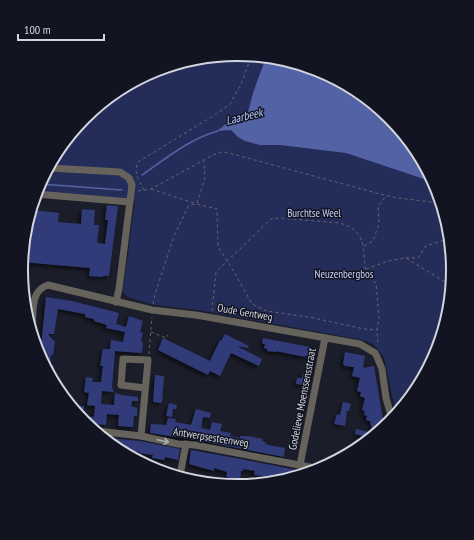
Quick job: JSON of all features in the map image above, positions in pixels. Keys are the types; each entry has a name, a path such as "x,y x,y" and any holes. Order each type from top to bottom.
{"street":[{"path":"54,168 120,172 129,178 132,185 119,289 116,302"},
{"path":"42,195 130,202"},
{"name":"Oude Gentweg","path":"33,316 37,292 42,287 48,285 152,310 211,317 360,344 375,354"},
{"name":"Godelieve Moenssensstraat","path":"300,465 325,338"},
{"path":"375,354 382,369 386,398 390,412"},
{"path":"141,436 148,360 123,359 121,385 145,388"},
{"name":"Antwerpsesteenweg","path":"105,432 141,436 178,444 186,444 308,467"},
{"path":"181,471 186,444"}],"path":[{"path":"144,191 135,169 138,162 230,104 241,84 250,61"},
{"path":"131,192 151,189 204,160 221,152 229,152 387,195 435,202"},
{"path":"196,204 204,178 204,160"},
{"path":"151,189 196,204 217,209 218,247 252,304 267,311 314,318 364,329 377,330"},
{"path":"363,246 373,241 379,224 378,206 387,195"},
{"path":"148,360 154,294 174,236 189,205 196,204"},
{"path":"211,317 216,272 271,219 279,218 340,223 348,226 361,237 368,278 376,283 379,319 377,330 378,344 375,354"},
{"path":"366,269 388,261 418,258 426,246 444,240"},
{"path":"406,258 446,283"},
{"path":"151,332 166,338 168,335"}],"green space":[{"name":"Burchtse Weel","path":"223,61 251,61 278,65 304,72 342,89 353,96 385,122 411,154 430,190 442,229 446,256 446,284 442,311 430,350 411,386 395,407 384,357 373,344 363,340 198,310 154,305 128,297 123,292 135,200 43,192 63,154 89,122 121,96 157,77 196,65"}],"shaded area":[{"path":"264,63 304,72 342,89 364,104 385,122 411,154 425,179 346,153 280,145 260,145 245,141 231,130 217,131 226,124 247,116 253,93"}],"building":[{"path":"107,205 118,206 109,276 89,276 90,268 28,263 32,229 37,210 59,213 58,222 81,224 82,209 95,210 94,225 99,225 97,243 105,244 108,220 105,220"},
{"path":"46,297 72,301 119,313 116,324 126,327 129,316 143,321 140,332 143,333 141,340 143,343 142,353 115,351 112,387 114,392 102,391 101,404 114,405 115,393 138,397 138,401 132,401 131,406 137,408 137,416 134,416 133,427 118,426 119,415 107,414 106,425 96,424 88,416 94,417 95,406 87,405 89,393 84,392 86,377 93,378 92,382 101,382 103,366 100,366 103,349 110,349 111,340 123,342 125,332 106,328 107,325 85,317 85,314 58,309 54,334 48,334 55,342 50,362 41,343"},
{"path":"225,334 249,346 248,348 237,346 262,359 259,366 231,353 220,376 210,371 208,375 158,350 163,338 210,361 220,340 221,341"},
{"path":"263,338 310,347 309,356 305,357 276,351 267,351 267,349 264,348 265,344 262,344"},
{"path":"345,352 365,356 363,368 374,366 383,420 372,429 370,421 366,420 367,416 364,415 365,411 362,410 365,398 360,396 361,392 357,391 360,378 352,376 354,367 345,366 343,364"},
{"path":"303,374 308,375 306,385 296,384 297,378 302,378"},
{"path":"155,375 164,376 162,403 153,402"},
{"path":"343,402 351,404 349,411 347,411 345,426 334,424 337,414 340,415"},
{"path":"169,403 177,405 176,409 173,409 172,417 166,416"},
{"path":"84,406 84,412 79,407"},
{"path":"196,409 211,413 210,418 203,417 201,428 210,430 212,422 222,424 220,431 231,433 230,436 240,438 240,436 248,436 263,439 262,441 268,445 285,448 284,457 196,440 150,433 151,424 166,425 168,418 176,419 175,422 191,425"},
{"path":"356,429 369,432 364,436 355,434"},
{"path":"114,439 140,441 180,449 178,460 165,457 164,460 152,458 153,455 139,453 140,452 131,450"},
{"path":"191,450 297,470 267,477 254,475 255,471 243,469 243,471 241,471 240,479 234,479 226,477 227,472 214,468 214,471 189,464"}],"waterway":[{"name":"Laarbeek","path":"142,175 188,144 208,134 218,131"},
{"name":"Laarbeek","path":"47,184 122,190"}],"park label":[{"name":"Neuzenbergbos","path":"344,274"}]}
